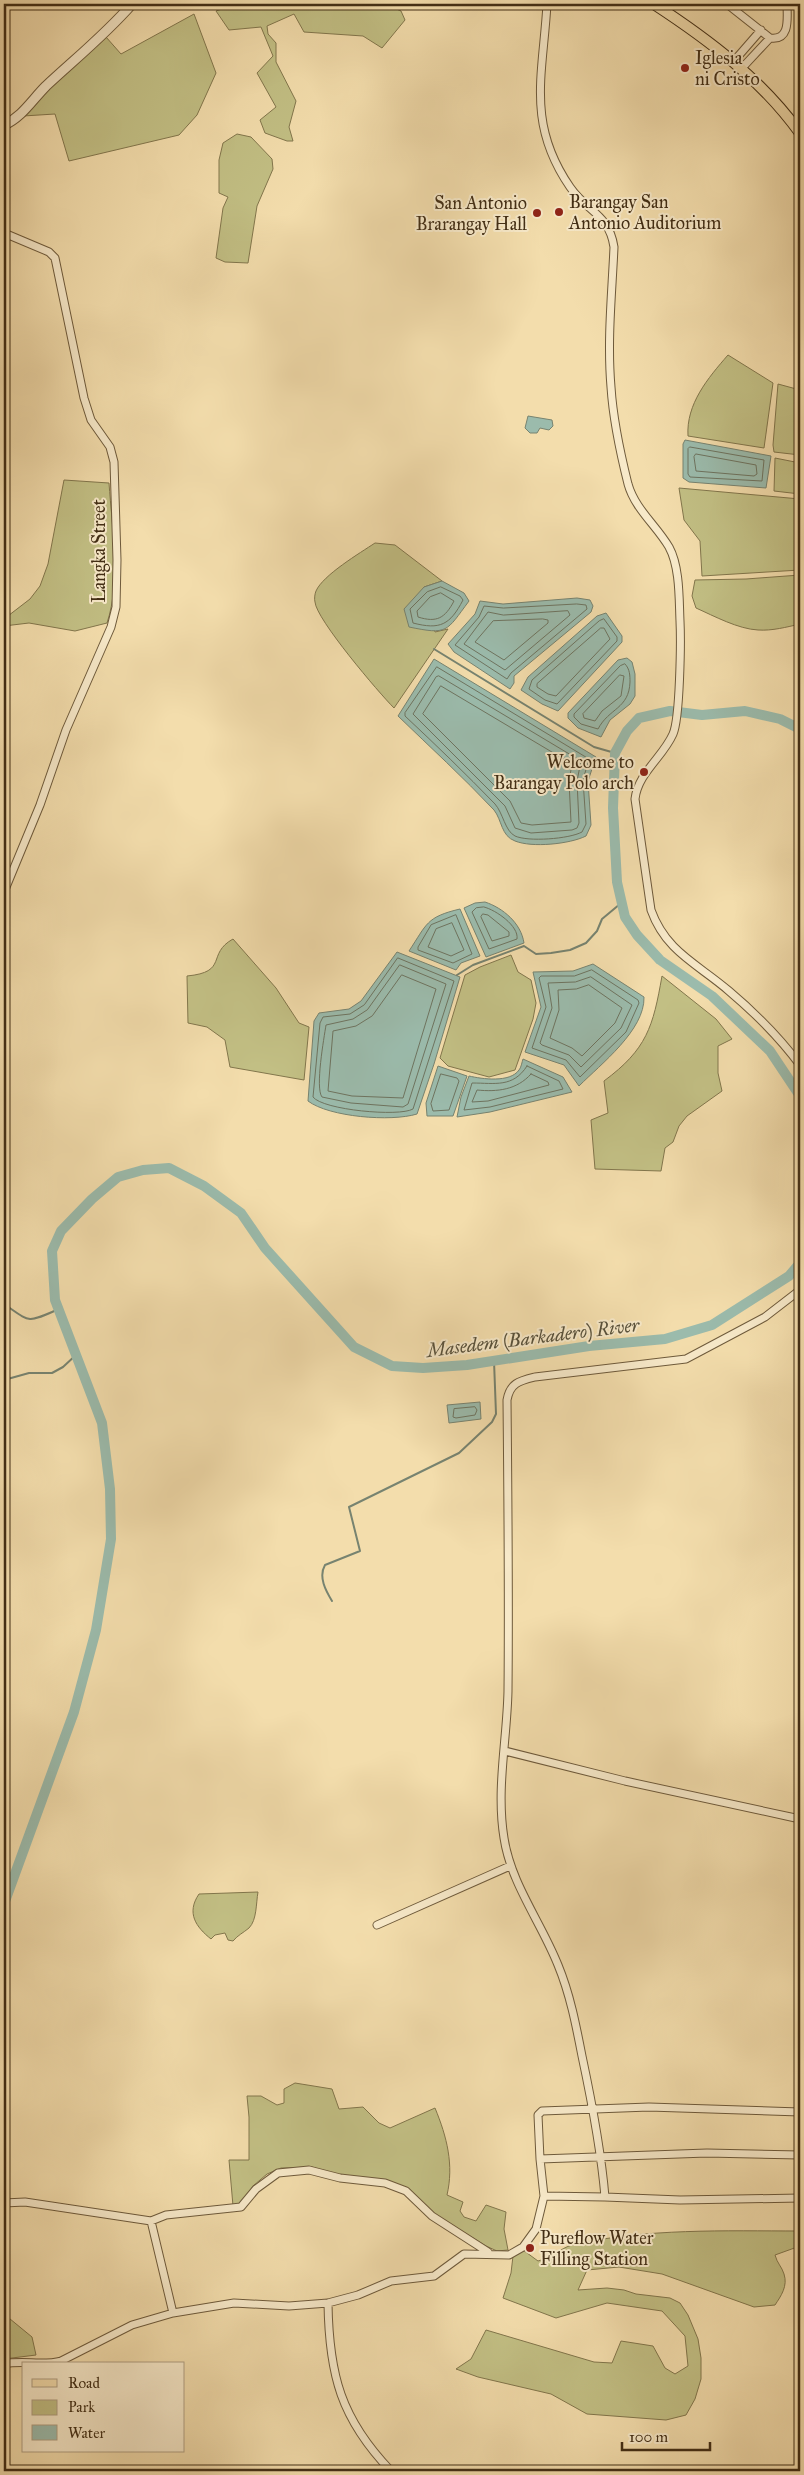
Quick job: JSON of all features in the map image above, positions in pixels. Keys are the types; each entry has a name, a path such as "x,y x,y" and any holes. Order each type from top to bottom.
{"main road":[{"path":"654,4 742,68 768,93 800,133"}],"street":[{"path":"4,125 16,118 42,90 88,49 132,4"},
{"path":"547,4 539,99 542,122 548,144 567,181 585,204 605,222 612,236 614,247 610,338 613,406 628,485 636,503 670,548 674,561 680,624 678,695 674,732 638,784 635,799 648,894 655,922 666,938 684,958 727,989 748,1008 800,1065"},
{"path":"727,4 770,38"},
{"path":"742,68 770,38 780,37 788,26 787,4"},
{"path":"734,61 761,30"},
{"name":"Langka Street","path":"4,233 50,252 55,258 84,398 91,420 112,453 118,574 116,607 110,627 66,730 40,805 4,892"},
{"path":"605,2197 602,2155 594,2108 568,1995 557,1963 510,1866 501,1814 501,1778 505,1751 510,1553 507,1400 509,1390 513,1384 536,1377 686,1358 765,1317 800,1290"},
{"path":"505,1751 656,1788 800,1819"},
{"path":"377,1925 510,1866"},
{"path":"42,2362 61,2361 132,2325 173,2313 234,2303 289,2306 328,2303 358,2295 391,2281 434,2276 464,2254 509,2255 527,2242 536,2229 544,2196 540,2159 539,2113 594,2108 649,2107 800,2112"},
{"path":"540,2159 602,2155 707,2153 800,2155"},
{"path":"4,2203 25,2202 151,2221 166,2215 241,2208 256,2189 270,2177 287,2170 310,2170 340,2178 385,2183 406,2191 432,2216 491,2254"},
{"path":"544,2196 680,2200 800,2198"},
{"path":"151,2221 173,2313"},
{"path":"328,2303 330,2354 335,2376 349,2416 363,2439 391,2471"},
{"path":"4,2364 22,2363"}],"green space":[{"path":"237,4 385,4 401,11 405,20 382,48 363,36 304,32 294,14 267,26 268,34 276,43 276,62 296,101 289,127 293,141 287,141 265,133 260,120 276,107 257,73 273,56 261,27 229,30 216,11"},
{"path":"194,14 216,73 197,115 179,135 69,161 55,114 23,116 45,91 106,37 121,54"},
{"path":"237,134 251,137 272,159 273,169 257,206 248,263 225,262 216,258 223,208 228,197 219,193 219,160 223,143"},
{"path":"728,355 773,383 764,448 688,436 688,424 695,402 706,382"},
{"path":"778,384 800,390 800,455 774,452"},
{"path":"775,458 800,463 800,494 774,491"},
{"path":"64,480 109,483 115,572 114,590 107,623 75,631 29,623 4,626 4,619 30,599 40,586 48,564"},
{"path":"679,488 800,499 800,570 702,576 700,541 684,520"},
{"path":"375,543 395,545 442,581 424,587 435,632 448,629 394,708 375,688 336,639 318,611 315,601 316,591 326,578"},
{"path":"800,575 800,624 785,627 758,630 734,625 696,608 692,596 695,580"},
{"path":"233,939 276,988 299,1023 309,1027 304,1080 230,1067 225,1040 207,1027 188,1023 187,976 208,971 216,962 220,951"},
{"path":"511,955 518,972 531,980 536,1003 533,1019 515,1070 489,1077 448,1066 440,1058 465,975"},
{"path":"662,976 716,1019 732,1039 718,1046 718,1073 722,1091 687,1116 679,1126 673,1142 665,1148 661,1171 595,1169 591,1120 608,1113 604,1081 630,1058 646,1036 655,1009"},
{"path":"258,1892 252,1925 233,1941 228,1940 225,1933 215,1935 211,1939 197,1924 193,1907 199,1894"},
{"path":"295,2083 332,2089 339,2109 363,2107 379,2123 390,2128 435,2108 448,2151 450,2173 447,2195 463,2202 460,2211 464,2217 476,2221 486,2205 506,2212 504,2229 508,2250 497,2251 486,2246 433,2213 408,2188 388,2181 336,2175 312,2167 281,2168 267,2174 253,2186 241,2205 233,2206 229,2160 249,2160 247,2096 261,2096 277,2105 284,2103 284,2089"},
{"path":"800,2231 800,2246 775,2255 783,2272 785,2283 775,2305 754,2307 662,2274 619,2267 587,2270 578,2290 607,2288 624,2290 636,2294 670,2298 680,2303 688,2315 698,2339 701,2358 701,2379 695,2399 686,2415 666,2420 587,2414 551,2394 478,2377 456,2369 471,2359 486,2330 594,2362 612,2363 621,2341 653,2346 665,2368 675,2374 688,2366 685,2336 662,2311 607,2303 556,2318 503,2298 511,2273 513,2256 523,2250 538,2261 572,2245 657,2233"},
{"path":"4,2314 32,2337 36,2355 4,2359"}],"water":[{"path":"528,416 552,420 553,426 549,430 540,428 537,433 530,433 525,428"},
{"path":"685,440 771,456 766,488 689,482 683,478 683,444"},
{"path":"442,581 464,593 469,601 445,629 432,631 409,627 404,609 424,587"},
{"path":"577,598 590,600 593,606 591,612 514,676 514,683 510,689 454,652 448,644 475,614 480,601 503,604"},
{"path":"606,613 622,636 622,642 558,711 542,704 521,690 528,677 597,616"},
{"path":"627,658 632,662 635,674 635,696 630,704 610,720 601,737 578,728 568,718 568,713 618,660"},
{"path":"434,659 596,757 588,781 591,825 586,836 571,841 541,845 522,843 510,839 504,832 494,810 398,716"},
{"path":"485,902 498,908 510,917 519,929 524,943 486,957 464,908 475,903"},
{"path":"460,909 480,956 461,963 456,970 409,951 429,923 440,915"},
{"path":"397,952 460,977 417,1114 377,1118 330,1111 308,1101 314,1021 319,1013 349,1009 361,1001"},
{"path":"593,964 644,997 642,1009 630,1034 579,1086 564,1065 525,1052 541,1007 533,972 573,971"},
{"path":"523,1059 563,1077 572,1092 490,1112 457,1117 461,1097 469,1076 488,1079 509,1077 519,1070"},
{"path":"438,1066 467,1076 453,1116 427,1116 426,1103"},
{"path":"480,1402 481,1419 449,1423 447,1405"}],"waterway":[{"path":"434,649 594,747 615,753"},
{"name":"Masedem (Barkadero) River","path":"800,729 780,719 745,711 702,715 670,711 639,718 627,731 615,753 613,808 617,882 625,917 637,935 660,960 712,996 770,1051 800,1096"},
{"path":"457,975 473,965 524,946 536,954 570,950 586,943 597,931 602,919 620,904"},
{"name":"Masedem (Barkadero) River","path":"4,1904 74,1712 96,1630 111,1539 110,1489 102,1423 55,1300 52,1251 61,1231 92,1199 118,1177 143,1170 169,1168 204,1186 241,1213 265,1248 354,1347 392,1366 423,1368 467,1365 589,1346 665,1339 712,1325 789,1276 800,1263"},
{"path":"4,1304 25,1318 30,1319 59,1309"},
{"path":"4,1380 29,1373 52,1373 63,1367 77,1354"},
{"path":"332,1601 325,1588 322,1574 325,1565 360,1551 349,1507 459,1453 492,1422 496,1414 494,1361"}],"place":[{"name":"Iglesia ni Cristo","path":"685,68"},
{"name":"Barangay San Antonio Auditorium","path":"559,212"},
{"name":"San Antonio Brarangay Hall","path":"537,213"},
{"name":"Welcome to Barangay Polo arch","path":"644,772"},
{"name":"Pureflow Water Filling Station","path":"530,2248"}]}
